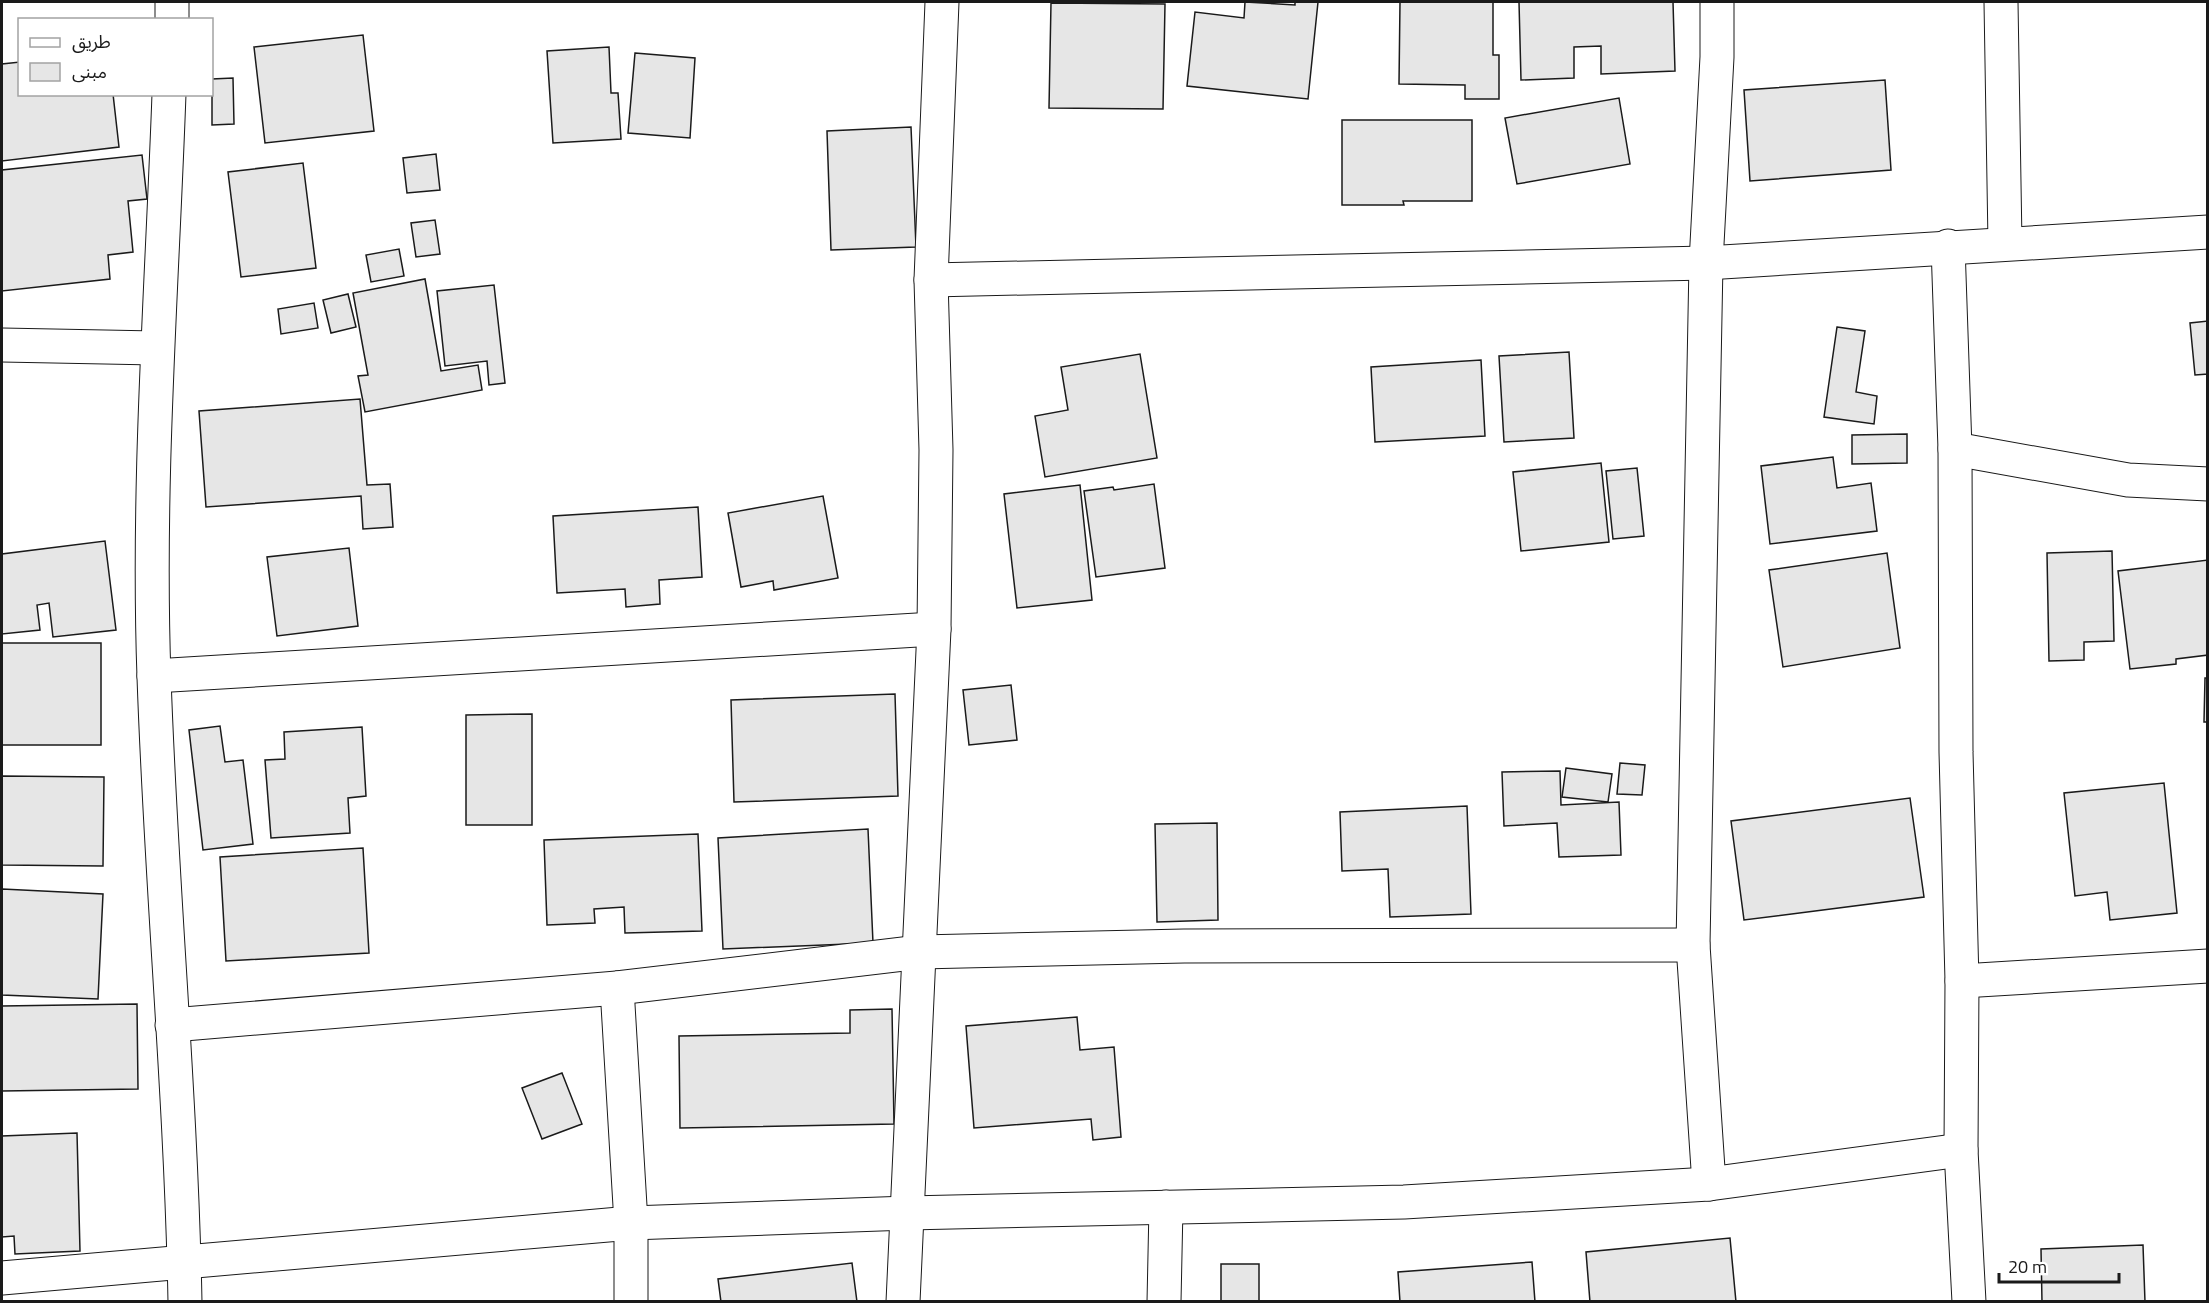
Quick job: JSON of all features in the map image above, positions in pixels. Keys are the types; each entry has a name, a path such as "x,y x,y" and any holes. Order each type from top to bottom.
{"street":[{"path":"172,2 172,18"},
{"path":"903,1302 934,629 936,450 931,280 942,2"},
{"path":"1709,1184 1693,945 1706,263 1718,57 1717,2"},
{"path":"2001,2 2005,243"},
{"path":"169,96 156,348 153,515 154,676 185,1302"},
{"path":"931,280 1706,263 1948,246 2208,232"},
{"path":"1948,246 1955,449 1956,752 1962,981 1961,1150 1969,1302"},
{"path":"2,345 156,348"},
{"path":"1955,449 2128,480 2208,484"},
{"path":"154,676 934,629"},
{"path":"172,1025 617,988 920,952 1196,946 1693,945"},
{"path":"1962,981 2208,966"},
{"path":"617,988 631,1223 631,1302"},
{"path":"2,1278 631,1223 908,1213 1404,1202 1709,1184 1961,1150"},
{"path":"1164,1302 1166,1207"}],"building":[{"path":"1245,2 1295,5 1295,2 1318,2 1308,99 1187,86 1195,12 1244,18"},
{"path":"1400,2 1493,2 1493,55 1499,55 1499,99 1465,99 1465,85 1399,84"},
{"path":"1519,2 1673,2 1675,71 1601,74 1601,46 1574,47 1574,78 1521,80"},
{"path":"1051,3 1165,4 1163,109 1049,108"},
{"path":"363,35 374,131 265,143 254,47"},
{"path":"609,47 611,93 618,93 621,139 553,143 547,51"},
{"path":"635,53 695,58 690,138 628,133"},
{"path":"18,62 18,96 113,96 119,147 2,161 2,64"},
{"path":"233,78 234,124 212,125 213,79"},
{"path":"1885,80 1891,170 1750,181 1744,90"},
{"path":"1619,98 1630,164 1517,184 1505,118"},
{"path":"1342,120 1472,120 1472,201 1403,201 1404,205 1342,205"},
{"path":"911,127 916,247 831,250 827,131"},
{"path":"436,154 440,190 407,193 403,158"},
{"path":"142,155 147,199 128,201 133,252 108,255 110,279 2,291 2,170"},
{"path":"303,163 316,268 241,277 228,172"},
{"path":"435,220 440,254 416,257 411,223"},
{"path":"399,249 404,276 371,282 366,255"},
{"path":"425,279 441,371 478,365 482,390 365,412 358,376 368,375 353,293"},
{"path":"494,285 505,383 489,385 487,361 445,366 437,291"},
{"path":"348,294 356,327 331,333 323,300"},
{"path":"314,303 318,328 281,334 278,309"},
{"path":"2208,321 2208,374 2195,375 2190,323"},
{"path":"1837,327 1865,331 1856,392 1877,396 1874,424 1824,417"},
{"path":"1569,352 1574,438 1504,442 1499,356"},
{"path":"1140,354 1157,458 1045,477 1035,416 1068,410 1061,367"},
{"path":"1481,360 1485,436 1375,442 1371,367"},
{"path":"360,399 367,485 390,484 393,527 363,529 361,496 206,507 199,411"},
{"path":"1907,434 1907,463 1852,464 1852,435"},
{"path":"1833,457 1837,488 1871,483 1877,531 1770,544 1761,466"},
{"path":"1601,463 1609,542 1521,551 1513,472"},
{"path":"1637,468 1644,536 1613,539 1606,471"},
{"path":"1154,484 1165,568 1096,577 1084,491 1113,487 1114,490"},
{"path":"1080,485 1092,600 1017,608 1004,494"},
{"path":"823,496 838,578 774,590 773,581 741,587 728,513"},
{"path":"698,507 702,577 659,580 660,604 626,607 625,589 557,593 553,516"},
{"path":"105,541 116,630 53,637 49,603 37,605 40,630 2,634 2,554"},
{"path":"349,548 358,626 277,636 267,557"},
{"path":"2112,551 2114,641 2084,642 2084,660 2049,661 2047,553"},
{"path":"1887,553 1900,648 1783,667 1769,570"},
{"path":"2208,560 2208,655 2176,659 2176,664 2130,669 2118,571"},
{"path":"2,643 101,643 101,745 2,745"},
{"path":"2205,678 2208,678 2208,722 2204,722"},
{"path":"1011,685 1017,740 969,745 963,690"},
{"path":"895,694 898,796 734,802 731,700"},
{"path":"532,714 532,825 466,825 466,715"},
{"path":"220,726 225,762 243,760 253,844 203,850 189,730"},
{"path":"362,727 366,796 348,798 350,833 271,838 265,760 285,759 284,732"},
{"path":"1620,763 1645,765 1642,795 1617,794"},
{"path":"1566,768 1612,774 1608,802 1562,797"},
{"path":"1560,771 1561,805 1619,802 1621,855 1559,857 1557,823 1504,826 1502,772"},
{"path":"2,776 104,777 103,866 2,865"},
{"path":"2164,783 2177,913 2110,920 2107,892 2075,896 2064,793"},
{"path":"1910,798 1924,897 1744,920 1731,821"},
{"path":"1467,806 1471,914 1390,917 1388,869 1342,871 1340,812"},
{"path":"1217,823 1218,920 1157,922 1155,824"},
{"path":"868,829 873,943 723,949 718,838"},
{"path":"698,834 702,931 625,933 624,907 594,909 595,923 547,925 544,840"},
{"path":"363,848 369,953 226,961 220,857"},
{"path":"2,889 103,894 98,999 2,995"},
{"path":"137,1004 138,1089 2,1091 2,1006"},
{"path":"892,1009 894,1124 680,1128 679,1036 850,1033 850,1010"},
{"path":"1077,1017 1080,1050 1114,1047 1121,1137 1093,1140 1091,1119 974,1128 966,1026"},
{"path":"562,1073 582,1124 542,1139 522,1088"},
{"path":"77,1133 80,1251 15,1254 14,1236 2,1237 2,1136"},
{"path":"1730,1238 1736,1302 1590,1302 1586,1252"},
{"path":"2143,1245 2145,1302 2042,1302 2041,1249"},
{"path":"1532,1262 1535,1302 1400,1302 1398,1272"},
{"path":"852,1263 857,1302 721,1302 718,1279"},
{"path":"1221,1264 1259,1264 1259,1302 1221,1302"}]}
